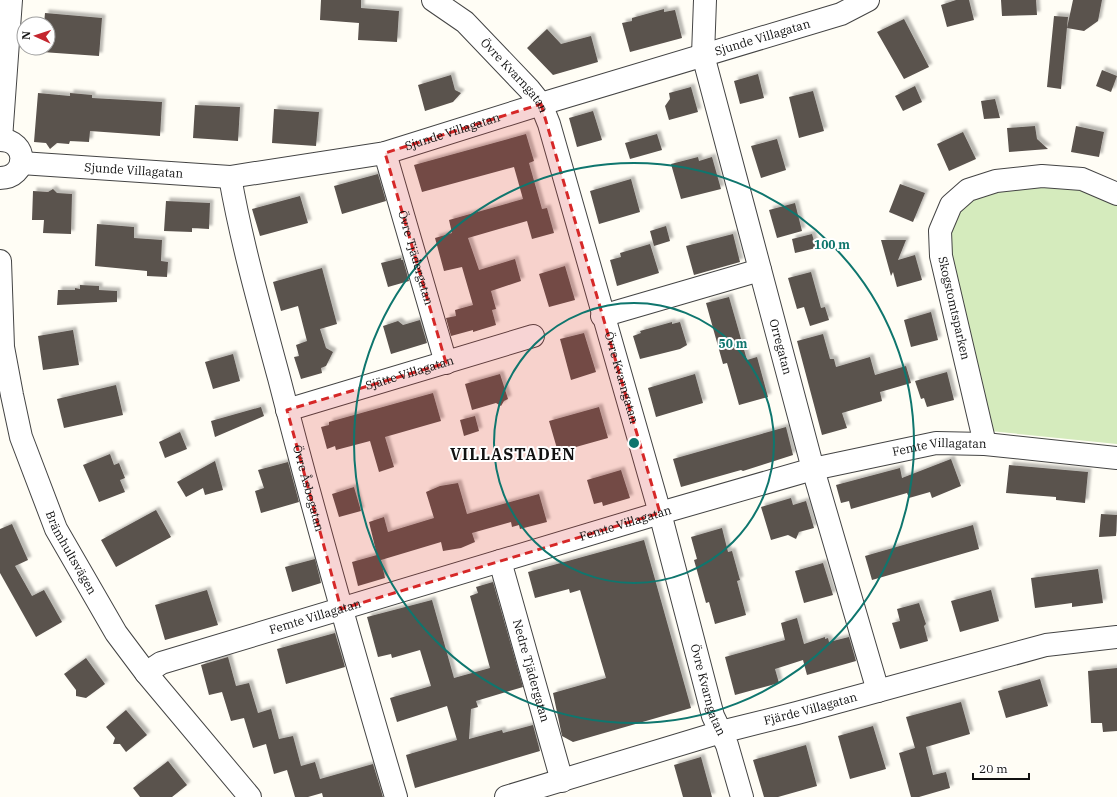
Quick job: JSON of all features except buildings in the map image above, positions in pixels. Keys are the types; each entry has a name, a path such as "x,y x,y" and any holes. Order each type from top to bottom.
{"street":[{"path":"0,178 5,178 16,173 22,157 17,146 12,142 0,140 11,0"},
{"name":"Övre Kvarngatan","path":"433,0 465,22 529,89 541,104 549,124 602,316 660,513 713,716 727,745 742,797"},
{"name":"Orregatan","path":"705,0 703,55 813,469 878,691"},
{"name":"Sjunde Villagatan","path":"21,163 230,177 385,153 541,104 841,14 868,0"},
{"name":"Övre Tjädergatan","path":"385,153 446,363"},
{"name":"Skogstomtsparken","path":"985,444 941,256 940,231 950,205 968,190 996,180 1042,176 1082,178 1117,194"},
{"name":"Övre Åsbogatan","path":"230,177 236,213 287,410 341,609 396,797"},
{"name":"Brämhultsvägen","path":"0,260 3,347 21,437 56,529 116,633 146,672 250,797"},
{"path":"602,316 760,270"},
{"name":"Sjätte Villagatan","path":"287,410 533,336"},
{"name":"Femte Villagatan","path":"146,672 161,663 660,513 813,469 936,443 985,444 1117,458"},
{"name":"Nedre Tjädergatan","path":"500,561 562,781"},
{"name":"Fjärde Villagatan","path":"506,797 721,732 1046,645 1117,637"}],"highlighted area":[{"path":"541,104 660,513 341,609 287,410 446,363 385,153"}],"green space":[{"path":"1080,184 1117,202 1117,444 990,431 948,256 948,233 958,209 974,194 999,186"}],"district":[{"name":"VILLASTADEN","path":"513,454"}]}
